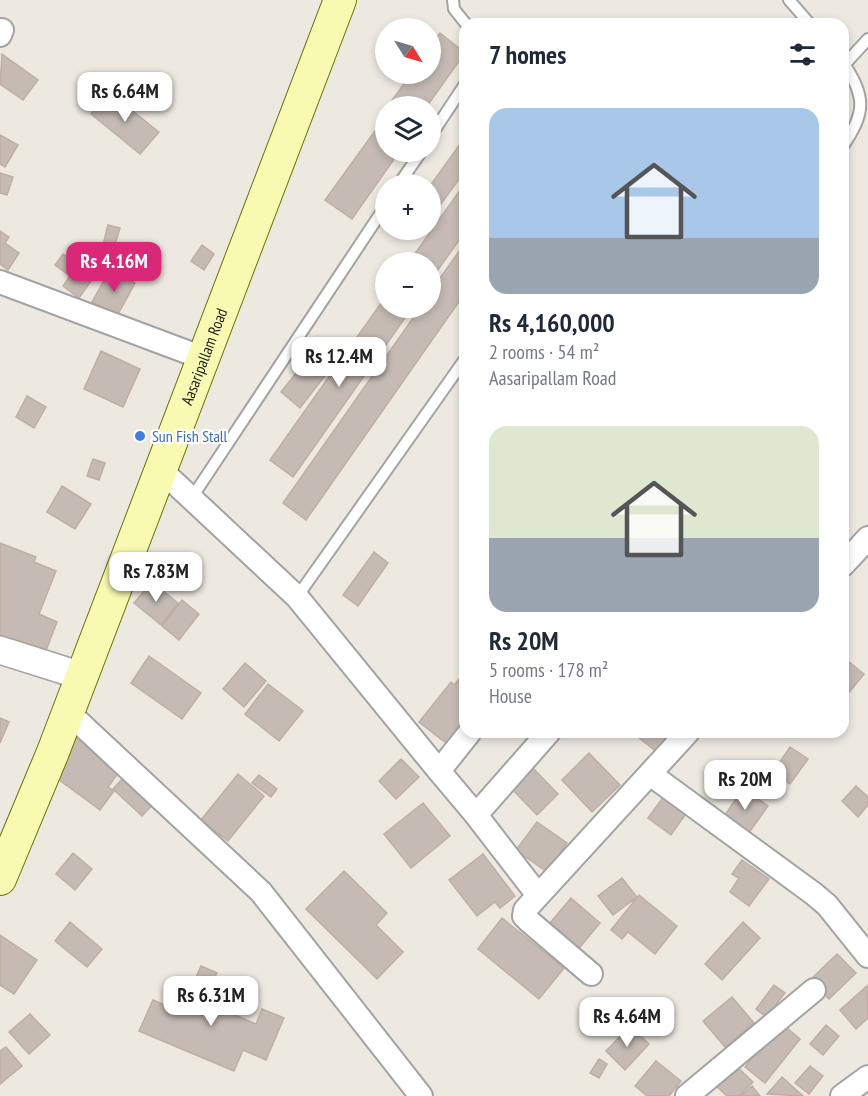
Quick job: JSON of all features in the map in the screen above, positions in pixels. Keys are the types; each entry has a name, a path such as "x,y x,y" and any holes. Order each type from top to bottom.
{"main road":[{"name":"Aasaripallam Road","path":"0,879 82,676 340,0"}],"street":[{"path":"0,282 203,358"},
{"path":"161,470 297,597 476,815 537,894"},
{"path":"849,559 868,538"},
{"path":"0,650 82,676"},
{"path":"68,712 261,892 421,1096"},
{"path":"439,771 465,738"},
{"path":"476,815 544,738"},
{"path":"591,974 524,916 525,910 537,894 683,738"},
{"path":"650,774 814,894 827,905 868,956"},
{"path":"687,1096 814,990"},
{"path":"842,1096 868,1077"}],"lane":[{"path":"453,0 454,9 461,18"},
{"path":"789,0 805,18"},
{"path":"849,58 868,39"},
{"path":"849,73 858,92 862,110 849,135"},
{"path":"441,120 459,93"},
{"path":"191,499 375,222"},
{"path":"297,597 459,368"}],"building":[{"path":"441,34 459,48 459,61 434,96 395,96 404,84 441,84"},
{"path":"2,54 38,80 23,100 0,84"},
{"path":"109,92 159,132 140,154 91,114"},
{"path":"375,131 375,162 392,162 384,174 375,174 375,186 352,219 325,200"},
{"path":"0,135 18,145 5,167 0,164"},
{"path":"459,145 459,179 441,204 441,174 439,174"},
{"path":"0,173 13,177 7,195 0,193"},
{"path":"459,191 459,240 441,266 441,252 416,252 425,240 441,240 441,217"},
{"path":"108,225 120,228 114,248 103,245"},
{"path":"0,231 9,237 5,243 19,253 8,270 0,264"},
{"path":"202,245 214,254 204,270 191,261"},
{"path":"459,251 459,302 306,520 283,503 413,318 441,318 441,277"},
{"path":"63,254 94,277 79,298 63,286 70,276 55,265"},
{"path":"110,270 135,283 117,316 92,302"},
{"path":"375,312 375,318 405,318 293,477 270,460"},
{"path":"316,348 335,363 300,408 281,392"},
{"path":"101,351 140,369 123,407 84,389"},
{"path":"27,396 46,407 34,428 16,417"},
{"path":"93,459 105,463 99,480 87,476"},
{"path":"62,486 91,504 75,529 47,512"},
{"path":"0,543 36,557 34,562 56,571 39,614 57,622 43,658 0,641"},
{"path":"374,552 388,563 358,606 343,595"},
{"path":"152,582 178,603 161,625 134,603"},
{"path":"182,600 199,614 179,640 162,626"},
{"path":"149,656 201,693 182,719 131,683"},
{"path":"849,662 864,674 849,693"},
{"path":"245,663 266,681 244,707 223,689"},
{"path":"459,679 459,727 446,743 419,722 451,682 454,685"},
{"path":"268,684 303,711 279,741 245,714"},
{"path":"0,718 9,722 0,743"},
{"path":"66,723 124,765 108,787 114,791 100,810 47,771"},
{"path":"639,738 671,738 659,754"},
{"path":"790,747 808,759 790,784 773,772"},
{"path":"589,753 620,785 592,812 562,780"},
{"path":"401,759 419,777 396,799 379,781"},
{"path":"529,764 558,794 537,815 508,785"},
{"path":"238,774 264,796 228,841 201,820"},
{"path":"126,775 155,802 142,816 113,789"},
{"path":"259,775 277,789 271,797 252,783"},
{"path":"856,786 868,797 868,805 858,817 842,801"},
{"path":"743,788 768,806 748,834 723,818"},
{"path":"667,792 690,808 671,835 648,818"},
{"path":"423,803 450,836 411,868 384,834"},
{"path":"537,822 567,843 547,872 516,850"},
{"path":"73,853 92,869 75,890 56,874"},
{"path":"483,854 515,896 500,908 495,902 477,916 449,880"},
{"path":"742,860 769,879 749,906 730,892 739,878 732,874"},
{"path":"344,871 387,913 376,925 403,952 377,979 306,909"},
{"path":"622,878 637,897 613,915 598,896"},
{"path":"639,895 677,926 655,954 628,932 622,939 611,930"},
{"path":"571,898 600,923 575,953 545,929"},
{"path":"502,918 564,968 539,999 478,949"},
{"path":"70,922 102,949 87,967 55,941"},
{"path":"743,922 760,938 722,980 705,964"},
{"path":"0,935 37,960 14,994 0,985"},
{"path":"837,954 856,973 829,999 810,980"},
{"path":"201,966 217,973 204,1002 256,1024 262,1009 284,1018 266,1060 243,1050 234,1071 139,1031 153,1000 181,1012"},
{"path":"774,985 785,993 766,1017 756,1009"},
{"path":"867,986 868,1018 856,1029 840,1010"},
{"path":"732,997 754,1023 725,1047 703,1021"},
{"path":"30,1014 50,1035 29,1054 9,1032"},
{"path":"781,1023 800,1039 765,1083 745,1067"},
{"path":"826,1025 839,1036 823,1055 810,1044"},
{"path":"630,1026 649,1044 625,1070 606,1051"},
{"path":"6,1047 22,1066 0,1084 0,1051"},
{"path":"599,1059 607,1064 599,1078 590,1073"},
{"path":"656,1061 681,1081 669,1096 647,1096 635,1086"},
{"path":"732,1062 753,1082 739,1096 727,1096 712,1082"},
{"path":"810,1066 823,1076 809,1094 795,1083"},
{"path":"782,1077 803,1096 767,1094"},
{"path":"752,1086 760,1096 741,1096"}],"place":[{"name":"Sun Fish Stall","path":"140,436"}]}
